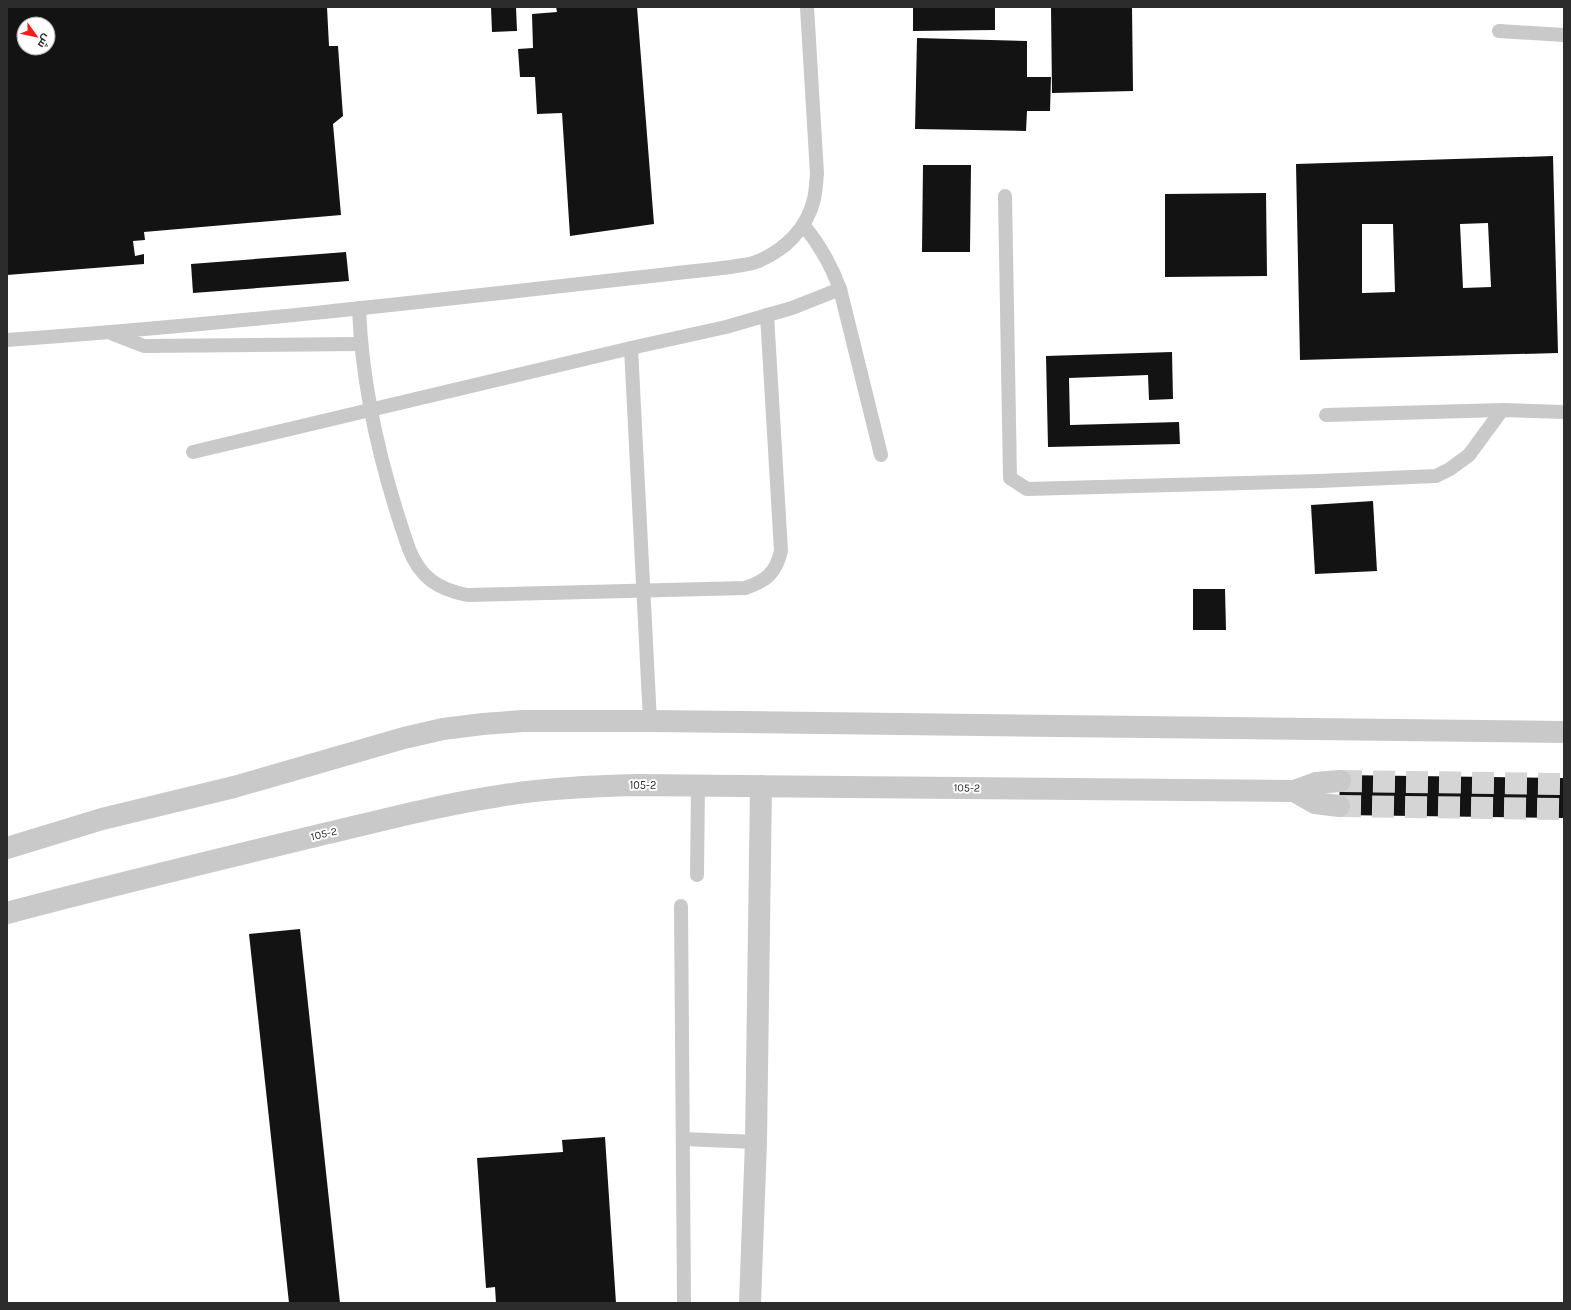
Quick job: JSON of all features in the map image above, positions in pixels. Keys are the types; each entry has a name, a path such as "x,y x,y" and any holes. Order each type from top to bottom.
{"street":[{"path":"7,848 102,819 234,787 404,738 443,729 523,721 650,721 1564,732"},
{"name":"105-2","path":"7,913 140,878 454,804 499,796 592,786 698,785 1294,791 1316,783 1340,781"},
{"path":"750,1303 756,1142 761,786"},
{"name":"105-2","path":"1294,791 1315,803 1339,806"}],"lane":[{"path":"7,340 109,333 359,308 731,267 755,263 781,249 795,237 804,226 814,199 817,174 807,7"},
{"path":"1499,31 1564,35"},
{"path":"1005,196 1010,478 1027,489 1319,481 1436,476 1450,469 1469,455 1502,410"},
{"path":"804,226 815,239 831,265 840,289 882,455"},
{"path":"194,452 371,409 726,327 767,315 840,289"},
{"path":"359,308 360,344 384,473 414,561 421,572 430,581 441,588 467,595 745,588 757,584 774,571 781,551 781,540 767,315"},
{"path":"109,333 144,346 360,344"},
{"path":"631,348 650,721"},
{"path":"1326,415 1502,410 1564,412"},
{"path":"697,875 698,785"},
{"path":"682,906 684,1303"},
{"path":"683,1139 756,1142"}],"building":[{"path":"7,7 327,7 329,46 338,46 343,116 333,124 341,215 144,232 145,240 133,241 135,256 144,254 144,264 7,275"},
{"path":"491,7 516,7 517,31 492,32"},
{"path":"556,7 637,7 654,224 570,236 562,113 537,114 535,77 520,77 518,49 533,48 532,14 557,12"},
{"path":"913,7 995,7 995,30 913,31"},
{"path":"1051,7 1132,7 1133,91 1052,93"},
{"path":"917,38 1027,41 1027,77 1051,77 1050,111 1027,111 1026,131 915,129"},
{"path":"1553,156 1558,353 1300,360 1296,164","holes":["1488,223 1491,287 1463,288 1460,224","1362,224 1393,224 1395,292 1362,293"]},
{"path":"923,165 971,165 970,252 922,252"},
{"path":"1266,193 1267,276 1165,277 1165,194"},
{"path":"346,252 349,281 193,293 191,264"},
{"path":"1172,352 1173,399 1149,400 1148,375 1069,378 1070,425 1179,422 1180,444 1048,447 1046,356"},
{"path":"1373,501 1377,571 1315,574 1311,505"},
{"path":"1193,589 1225,589 1226,630 1193,630"},
{"path":"1340,775 1564,778 1564,818 1339,815"},
{"path":"300,929 340,1303 289,1303 249,934"},
{"path":"605,1137 616,1303 496,1303 495,1287 486,1288 477,1158 563,1152 562,1140"}],"tunnel":[{"path":"1340,781 1564,784"},
{"path":"1339,806 1564,809"}]}
